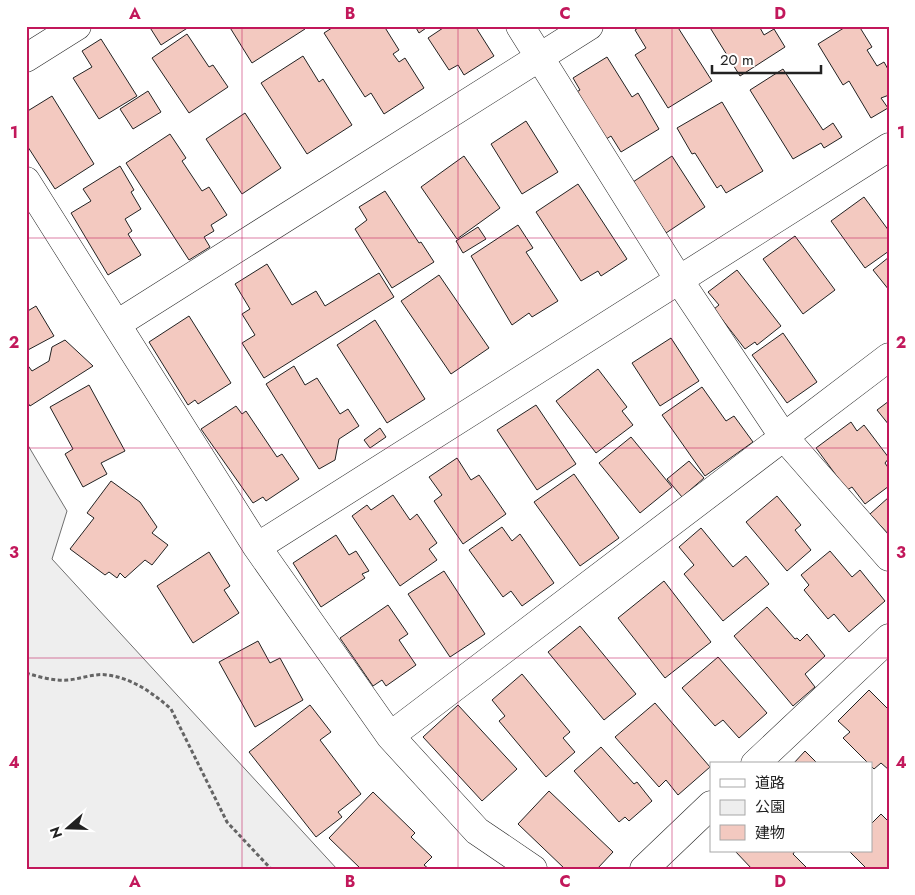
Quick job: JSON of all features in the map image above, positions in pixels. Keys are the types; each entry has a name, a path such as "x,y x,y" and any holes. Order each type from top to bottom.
{"street":[{"path":"26,58 77,26"},
{"path":"520,26 679,280 783,436 889,557"},
{"path":"116,324 589,26"},
{"path":"257,547 889,147"},
{"path":"26,181 257,547 390,736 478,831 533,869"},
{"path":"390,736 889,357"},
{"path":"757,762 889,638"},
{"path":"644,869 710,806"}],"path":[{"path":"26,672 43,678 67,680 106,674 134,683 157,696 171,709 175,716 227,822 271,869"}],"green space":[{"path":"26,442 67,511 52,559 337,869 26,869"}],"building":[{"path":"149,26 188,26 189,27 161,45"},
{"path":"229,26 303,26 305,29 252,63"},
{"path":"335,26 384,26 399,50 393,54 399,62 405,58 424,88 384,114 371,93 365,97 324,33"},
{"path":"415,26 429,26 419,33"},
{"path":"446,26 475,26 494,56 464,75 458,65 449,70 428,38"},
{"path":"641,26 677,26 712,81 668,108 635,55 646,48 635,30"},
{"path":"709,26 759,26 764,35 774,29 785,47 740,76"},
{"path":"847,26 859,26 872,47 867,50 877,66 884,62 889,71 889,95 881,98 888,108 871,118 849,81 843,85 818,44"},
{"path":"187,34 209,67 213,65 228,87 189,113 152,58"},
{"path":"101,39 137,96 99,119 73,78 92,67 82,51"},
{"path":"303,56 319,82 323,79 352,125 307,154 261,83"},
{"path":"607,57 632,97 638,93 659,129 621,152 611,136 603,141 573,94 580,90 573,78"},
{"path":"783,69 823,130 833,123 842,137 824,148 821,143 793,159 750,90"},
{"path":"148,91 161,112 133,129 120,109"},
{"path":"52,96 94,164 55,189 26,144 26,112"},
{"path":"722,102 763,171 726,193 721,185 717,188 695,153 692,154 677,128"},
{"path":"245,113 281,168 242,194 206,139"},
{"path":"526,121 558,172 522,194 491,144"},
{"path":"170,134 186,158 182,161 202,191 209,187 227,215 211,225 214,231 204,237 210,247 189,260 126,163"},
{"path":"464,156 500,208 457,239 421,187"},
{"path":"672,156 705,207 666,233 633,182"},
{"path":"120,166 134,190 131,192 141,209 125,219 132,231 128,234 141,255 108,275 71,213 91,201 83,189"},
{"path":"578,184 627,259 601,276 598,271 581,281 536,212"},
{"path":"385,191 419,243 421,242 434,262 392,288 355,229 367,220 359,207"},
{"path":"864,197 889,231 889,251 865,268 831,221"},
{"path":"518,225 533,248 526,252 558,301 532,317 529,313 512,325 471,256"},
{"path":"478,227 486,239 463,253 456,241"},
{"path":"795,236 835,290 803,314 763,259"},
{"path":"889,257 889,290 873,270"},
{"path":"267,264 292,305 316,291 325,306 379,273 394,297 264,378 242,343 255,335 242,314 250,309 235,284"},
{"path":"737,270 781,326 757,345 755,342 745,349 714,309 719,305 708,292"},
{"path":"439,275 489,348 451,374 401,301"},
{"path":"36,306 54,336 26,351 26,312"},
{"path":"189,316 231,383 198,404 195,400 188,405 149,342"},
{"path":"375,320 425,399 387,423 337,345"},
{"path":"783,333 817,382 787,403 752,355"},
{"path":"671,338 699,381 660,406 632,363"},
{"path":"65,340 93,366 30,406 26,400 26,363 32,371 49,361 52,347"},
{"path":"294,366 305,385 317,378 340,414 348,409 359,426 339,439 335,460 319,469 266,384"},
{"path":"598,369 627,407 622,411 633,425 596,453 556,401"},
{"path":"89,385 125,451 101,463 107,474 83,487 65,454 73,449 50,407"},
{"path":"702,387 726,421 734,416 753,442 705,476 662,415"},
{"path":"889,401 889,425 877,410"},
{"path":"536,405 576,464 537,490 497,430"},
{"path":"236,406 242,414 246,411 277,457 282,454 299,479 266,501 263,497 253,503 201,429"},
{"path":"851,422 857,431 864,425 889,458 885,463 889,469 889,486 865,504 852,487 847,490 816,448"},
{"path":"380,428 386,437 370,448 364,440"},
{"path":"631,437 672,487 640,513 599,463"},
{"path":"457,458 471,480 479,475 506,514 463,544 434,501 442,495 429,477"},
{"path":"689,461 704,478 682,497 667,479"},
{"path":"574,474 619,538 580,566 534,502"},
{"path":"111,481 140,502 157,527 152,533 168,545 152,565 145,560 125,578 120,573 117,578 109,572 105,575 70,549 94,518 87,513"},
{"path":"393,495 410,520 417,514 437,543 429,549 437,560 400,586 352,516 367,505 371,510"},
{"path":"777,496 801,525 795,530 811,550 787,571 746,522"},
{"path":"889,497 889,535 870,514"},
{"path":"502,527 512,541 520,534 554,583 522,606 511,591 503,597 469,550"},
{"path":"701,528 733,567 746,556 769,584 723,621 684,574 694,565 679,547"},
{"path":"336,535 349,555 356,551 369,571 362,574 365,578 321,607 293,563"},
{"path":"830,551 852,577 860,570 885,601 849,632 834,614 828,619 804,590 809,585 801,575"},
{"path":"209,552 230,586 224,590 239,613 193,643 157,586"},
{"path":"444,571 485,634 450,657 408,594"},
{"path":"664,581 711,642 665,678 618,618"},
{"path":"388,605 408,634 399,640 416,665 386,686 382,680 373,686 340,638"},
{"path":"767,607 795,639 797,638 800,641 807,634 825,656 805,674 815,687 793,706 734,636"},
{"path":"580,626 636,694 604,720 548,652"},
{"path":"258,641 270,663 280,658 303,700 255,727 219,662"},
{"path":"718,657 767,713 739,738 723,720 715,726 682,688"},
{"path":"522,674 570,732 563,738 575,752 546,777 499,721 505,716 492,700"},
{"path":"869,690 889,710 889,770 881,763 874,769 872,762 867,762 843,738 850,732 838,721"},
{"path":"655,703 710,767 678,795 666,780 659,787 615,737"},
{"path":"310,705 331,732 320,740 361,794 338,812 342,817 316,837 249,752"},
{"path":"458,705 517,769 482,801 423,737"},
{"path":"601,747 634,784 637,782 652,801 629,821 625,817 619,822 574,771"},
{"path":"805,751 816,762 795,762"},
{"path":"549,791 613,852 597,869 565,869 518,824"},
{"path":"373,792 415,833 411,837 432,857 424,865 429,869 361,869 329,838"},
{"path":"881,814 889,822 889,869 867,869 850,852 872,852 872,823"},
{"path":"736,852 794,852 793,854 808,869 752,869"}]}
